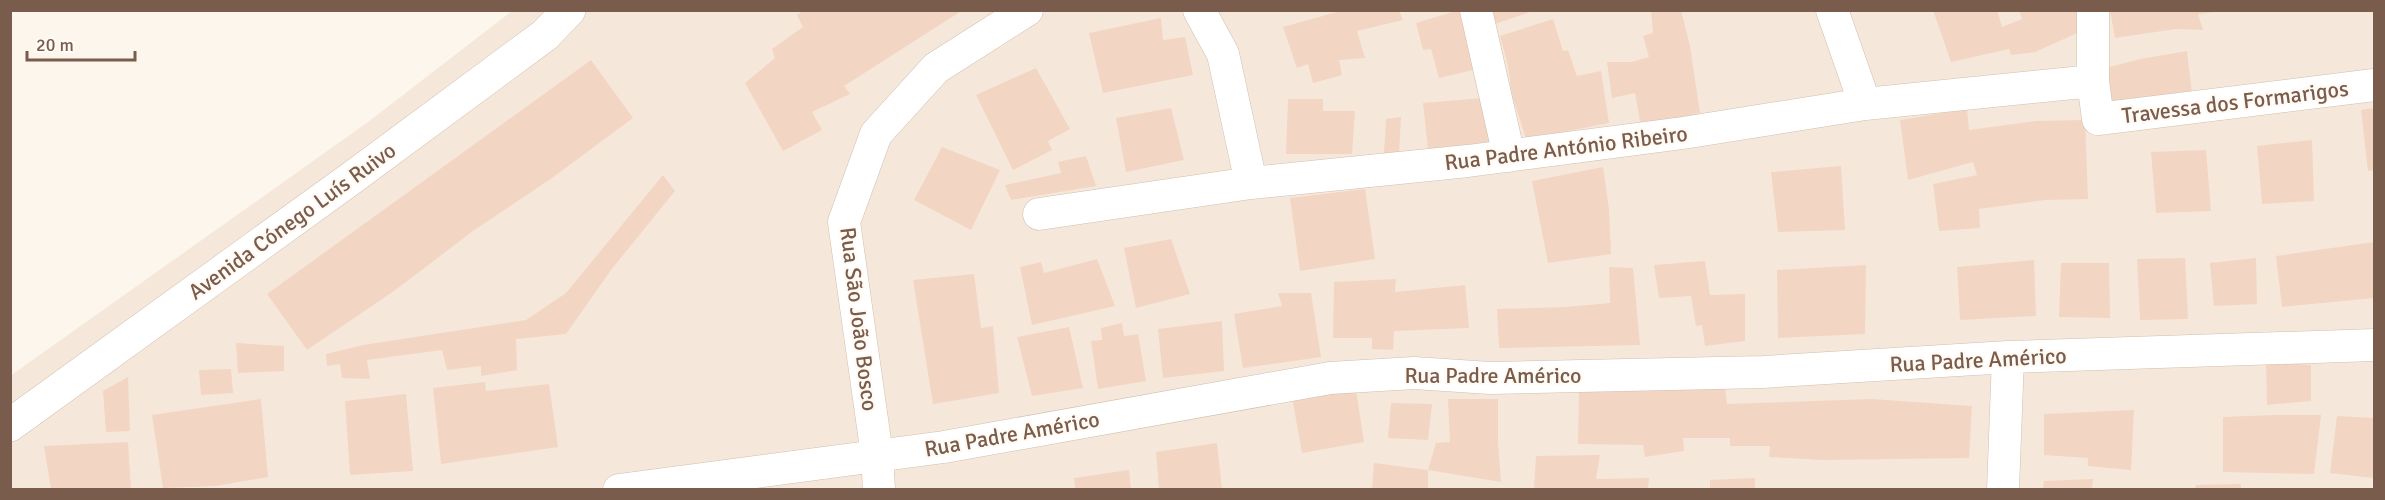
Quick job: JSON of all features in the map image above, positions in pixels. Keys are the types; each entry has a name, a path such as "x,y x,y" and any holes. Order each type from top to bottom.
{"street":[{"name":"Avenida Cónego Luís Ruivo","path":"10,425 363,170 545,34 569,10"},
{"name":"Rua São João Bosco","path":"879,489 877,455 844,222 876,134 936,68 1027,10"},
{"path":"1199,10 1222,54 1251,183"},
{"path":"1476,10 1509,156"},
{"path":"1832,10 1865,104"},
{"path":"2093,10 2093,81"},
{"name":"Rua Padre António Ribeiro","path":"1039,214 1251,183 1509,156 1683,134 1865,104 2093,81"},
{"name":"Travessa dos Formarigos","path":"2093,81 2098,119 2374,85"},
{"name":"Rua Padre Américo","path":"619,489 944,447 1330,378 1414,373 1490,378 1763,372 2008,357 2374,345"},
{"path":"2003,489 2008,357"}],"shaded area":[{"path":"512,11 2374,11 2374,489 11,490 10,376 368,122"}],"building":[{"path":"804,10 963,10 844,86 850,94 812,112 822,130 783,151 745,83 775,58 772,49 803,27 797,15"},
{"path":"1344,10 1399,10 1403,20 1357,31 1365,58 1339,60 1342,75 1313,83 1308,64 1297,68 1283,27"},
{"path":"1459,10 1469,10 1482,68 1439,78 1431,49 1423,50 1416,23"},
{"path":"1493,10 1533,10 1533,11 1495,24"},
{"path":"1651,10 1681,10 1690,46 1700,113 1641,127 1635,93 1612,98 1607,62 1631,62 1649,57 1643,36 1653,33"},
{"path":"1933,10 1997,10 2002,27 2022,19 2019,10 2076,10 2084,30 2035,52 2011,55 2009,49 1951,62"},
{"path":"2110,10 2215,10 2215,12 2198,14 2203,30 2176,29 2115,38"},
{"path":"1161,18 1163,40 1185,37 1193,75 1103,93 1089,33"},
{"path":"1553,19 1563,51 1568,50 1577,76 1601,71 1609,123 1563,132 1565,142 1528,145 1512,95 1508,66 1500,36"},
{"path":"2187,51 2192,94 2110,104 2106,68 2140,59"},
{"path":"591,60 633,118 552,178 473,231 394,291 307,350 267,294"},
{"path":"1036,68 1070,129 1048,141 1052,150 1013,170 976,95"},
{"path":"1482,98 1490,146 1428,149 1423,103"},
{"path":"1288,99 1323,99 1323,111 1355,111 1352,154 1286,154"},
{"path":"1171,108 1184,160 1126,172 1116,118"},
{"path":"2374,108 2374,170 2368,171 2361,110"},
{"path":"1967,109 1969,130 2036,121 2085,120 2088,199 2045,200 1979,209 1980,228 1939,231 1933,184 1977,175 1973,162 1908,180 1900,120"},
{"path":"1401,117 1399,153 1384,153 1386,119"},
{"path":"2312,140 2314,201 2262,204 2257,146"},
{"path":"942,147 1000,170 971,230 914,200"},
{"path":"2206,150 2211,211 2156,213 2151,152"},
{"path":"1086,156 1096,186 1011,200 1005,185 1061,173 1058,162"},
{"path":"1841,166 1845,230 1778,232 1771,172"},
{"path":"1603,167 1609,209 1611,254 1548,263 1532,181"},
{"path":"663,175 675,191 611,270 566,334 516,339 517,370 481,376 481,366 447,370 442,350 367,360 370,379 342,378 340,364 327,366 326,354 363,345 526,320 566,293"},
{"path":"1365,189 1375,259 1300,271 1290,198"},
{"path":"1171,239 1190,294 1136,308 1124,248"},
{"path":"2374,242 2374,298 2282,307 2276,256"},
{"path":"2185,258 2188,319 2140,320 2137,259"},
{"path":"2256,258 2257,304 2214,306 2210,263"},
{"path":"1097,259 1115,306 1032,325 1020,267 1041,262 1044,273"},
{"path":"2034,260 2036,316 1960,320 1957,267"},
{"path":"1705,261 1710,295 1745,294 1745,341 1705,346 1702,325 1696,326 1691,296 1659,298 1654,265"},
{"path":"2061,263 2109,263 2110,318 2059,317"},
{"path":"1866,265 1865,334 1778,338 1777,270"},
{"path":"1609,267 1633,268 1640,345 1499,348 1497,309 1610,303"},
{"path":"974,274 981,328 993,326 999,393 933,404 913,280"},
{"path":"1396,279 1395,292 1465,285 1469,328 1394,331 1393,350 1372,349 1372,338 1333,338 1334,282"},
{"path":"1278,293 1311,293 1321,357 1243,368 1234,314 1282,306"},
{"path":"1222,321 1224,371 1163,378 1158,329"},
{"path":"1122,323 1124,336 1138,334 1146,381 1098,389 1091,341 1102,340 1101,328"},
{"path":"1069,327 1083,388 1032,396 1017,337"},
{"path":"236,343 284,346 284,371 238,373"},
{"path":"2266,361 2311,365 2311,401 2267,405"},
{"path":"231,369 233,393 201,395 199,370"},
{"path":"128,377 130,431 106,432 103,391"},
{"path":"485,382 486,391 549,384 558,447 441,464 433,388"},
{"path":"1725,388 1727,404 1872,399 1972,406 1969,458 1823,460 1769,457 1770,446 1730,446 1730,438 1683,438 1684,451 1645,457 1643,445 1578,444 1579,391"},
{"path":"1356,390 1364,442 1302,453 1292,397"},
{"path":"406,394 413,471 350,475 345,401"},
{"path":"261,399 268,477 216,486 163,488 152,415"},
{"path":"1448,399 1498,399 1501,482 1428,470 1436,443 1450,442"},
{"path":"1391,403 1432,404 1428,440 1388,438"},
{"path":"2134,410 2131,470 2088,466 2088,458 2044,455 2044,414"},
{"path":"2321,415 2314,474 2223,472 2223,417"},
{"path":"2337,416 2374,418 2374,478 2330,473"},
{"path":"128,442 131,489 51,489 44,446"},
{"path":"1217,443 1222,489 1159,489 1156,452"},
{"path":"1600,455 1596,479 1649,478 1648,489 1534,489 1536,456"},
{"path":"1374,463 1428,470 1428,489 1372,489"},
{"path":"1129,470 1131,489 1075,489 1074,478"},
{"path":"1755,478 1755,489 1710,489 1710,480"},
{"path":"2093,479 2092,489 2043,489 2044,481"},
{"path":"2241,484 2241,489 2195,489 2196,485"}]}
